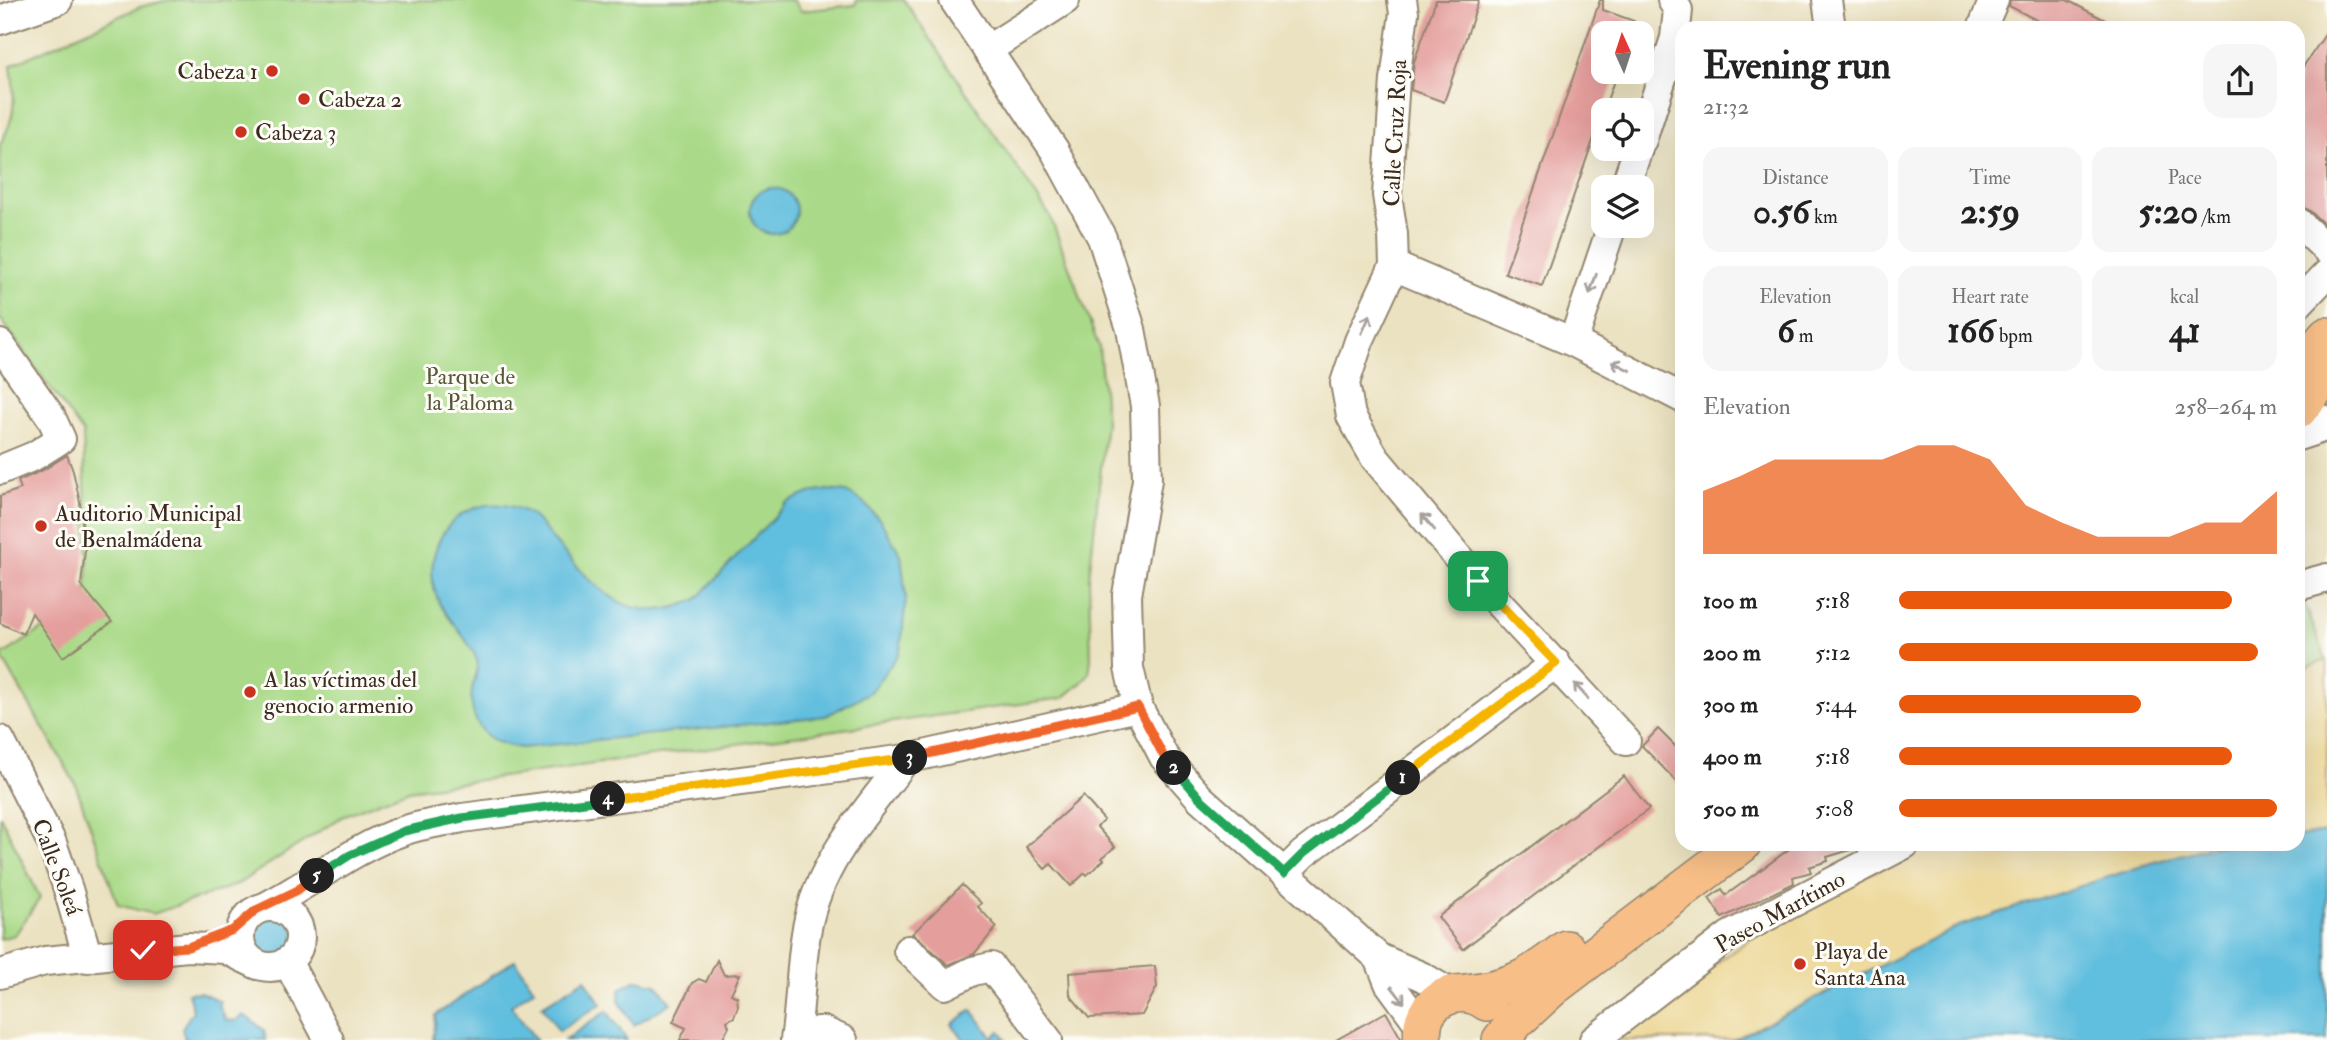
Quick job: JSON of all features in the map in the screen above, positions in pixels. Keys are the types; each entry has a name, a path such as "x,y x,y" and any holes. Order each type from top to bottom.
{"main road":[{"path":"2305,362 2327,336"},
{"path":"2305,401 2327,374"},
{"path":"1422,1036 1425,1017 1431,1007 1451,990 1493,990 1532,975 1696,851"},
{"path":"1501,1040 1515,1022 1553,986 1733,851"},
{"path":"1451,990 1479,996 1490,1004 1498,1015 1501,1040"}],"street":[{"path":"0,20 58,0"},
{"path":"954,0 1055,151 1102,237 1131,329 1145,406 1147,480 1126,595 1129,668 1138,707 1164,757 1200,798 1379,958 1451,990"},
{"path":"987,50 1065,0"},
{"path":"1672,0 1678,10 1677,21"},
{"path":"1827,0 1830,21"},
{"path":"1985,21 1994,0"},
{"name":"Calle Cruz Roja","path":"1405,4 1395,80 1387,195 1393,234 1394,266 1359,341 1345,383 1351,416 1384,468 1478,581 1626,741"},
{"path":"1654,111 1674,64 1675,38"},
{"path":"2305,229 2327,250"},
{"path":"1573,342 1608,238"},
{"path":"1394,266 1573,342 1675,394"},
{"path":"2305,297 2327,274"},
{"path":"0,344 51,417 61,439 34,456 0,470"},
{"path":"2305,434 2319,429 2327,420"},
{"path":"2305,584 2327,578"},
{"path":"1284,873 1303,854 1556,663"},
{"path":"258,965 243,952 240,942 266,915 318,875 350,855 404,831 462,818 906,759 1138,707"},
{"name":"Calle Soleá","path":"0,740 52,843 88,958"},
{"path":"795,1040 807,926 828,866 906,759"},
{"name":"Paseo Marítimo","path":"1594,1040 1729,936 1892,851"},
{"path":"188,947 266,915"},
{"path":"0,974 45,961 188,947 225,948 258,965 268,967 287,961 295,954 300,933 266,915"},
{"path":"908,950 945,985 973,971 991,967 1048,1040"},
{"path":"1379,958 1390,983 1422,1036"},
{"path":"287,961 330,1040"},
{"path":"799,988 814,1040"},
{"path":"814,1040 818,1031 843,1040"}],"green space":[{"name":"Parque de la Paloma","path":"168,0 793,0 801,11 855,5 857,0 904,0 1050,216 1099,347 1106,422 1089,578 1089,673 1063,698 409,790 345,815 236,885 153,914 118,905 75,783 1,656 86,601 88,560 83,433 0,318 0,144 12,115 11,65 140,7"},
{"path":"2305,604 2326,660 2305,668"},
{"path":"0,815 40,898 15,935 0,939"}],"sand":[{"path":"2327,660 2327,832 2305,835 2305,668"},
{"name":"Playa de Santa Ana","path":"1915,851 2200,851 1811,1001 1733,1040 1609,1040 1775,921"}],"water":[{"path":"773,188 789,195 796,211 789,227 773,234 757,227 750,211 757,195"},
{"path":"828,490 846,492 862,501 880,520 901,555 906,598 901,646 898,655 870,692 826,716 521,748 495,741 479,726 473,713 471,698 478,668 477,660 439,602 432,574 437,546 453,522 464,513 478,507 505,505 530,514 600,589 633,608 652,610 673,608 697,599 788,502 809,493"},
{"path":"2327,832 2327,1040 1733,1040 1959,926 2195,851 2305,851 2305,835"},
{"path":"271,913 288,920 295,937 288,954 271,961 254,954 247,937 254,920"},
{"path":"515,960 534,989 511,1006 536,1040 433,1040 436,1015"},
{"path":"585,979 601,1004 559,1031 542,1006"},
{"path":"636,980 656,984 671,1003 634,1025 619,1001 620,989"},
{"path":"200,992 220,1001 219,1006 226,1020 235,1021 244,1015 264,1030 266,1040 185,1040 182,1028 193,1011 188,993"},
{"path":"972,1010 992,1037 1000,1031 1006,1040 964,1040 952,1024"},
{"path":"607,1011 627,1040 565,1040"}],"building":[{"path":"1436,0 1479,0 1444,102 1411,90 1414,62"},
{"path":"1600,0 1603,0 1603,10 1634,21 1593,21"},
{"path":"2010,0 2067,0 2107,21 2038,21 2009,6"},
{"path":"1591,26 1591,84 1613,84 1608,98 1591,98 1591,146 1542,286 1505,273"},
{"path":"2327,32 2327,227 2305,209 2305,64"},
{"name":"Auditorio Municipal de Benalmádena","path":"67,455 80,502 85,550 81,585 112,622 63,657 32,613 23,634 0,623 0,496 21,489 18,481"},
{"path":"1658,729 1675,746 1675,780 1642,746"},
{"path":"1624,776 1649,809 1463,949 1438,917"},
{"path":"1083,796 1104,820 1097,827 1115,847 1102,858 1104,860 1071,886 1051,864 1045,869 1026,847"},
{"path":"1786,851 1847,851 1827,857 1828,861 1809,867 1811,872 1793,877 1794,883 1722,918 1709,898 1722,889 1726,895"},
{"path":"962,885 981,903 978,907 997,927 974,954 948,965 912,934"},
{"path":"717,960 724,975 740,974 731,994 737,997 738,1006 734,1017 727,1021 729,1027 722,1040 680,1040 686,1028 673,1022 692,983 699,979 706,982"},
{"path":"1155,966 1157,987 1142,1015 1089,1018 1070,995 1069,973"},
{"path":"1386,1012 1402,1040 1336,1040"}],"place":[{"name":"Cabeza 1","path":"272,71"},
{"name":"Cabeza 2","path":"304,99"},
{"name":"Cabeza 3","path":"241,132"},
{"name":"Auditorio Municipal de Benalmádena","path":"41,526"},
{"name":"A las víctimas del genocio armenio","path":"250,692"},
{"name":"Playa de Santa Ana","path":"1800,964"}],"route":[{"path":"143,950 188,947 233,930 248,915 296,891 350,855 404,831 462,818 906,759 1138,707 1164,757 1200,798 1284,873 1303,854 1556,663 1478,581"}]}
